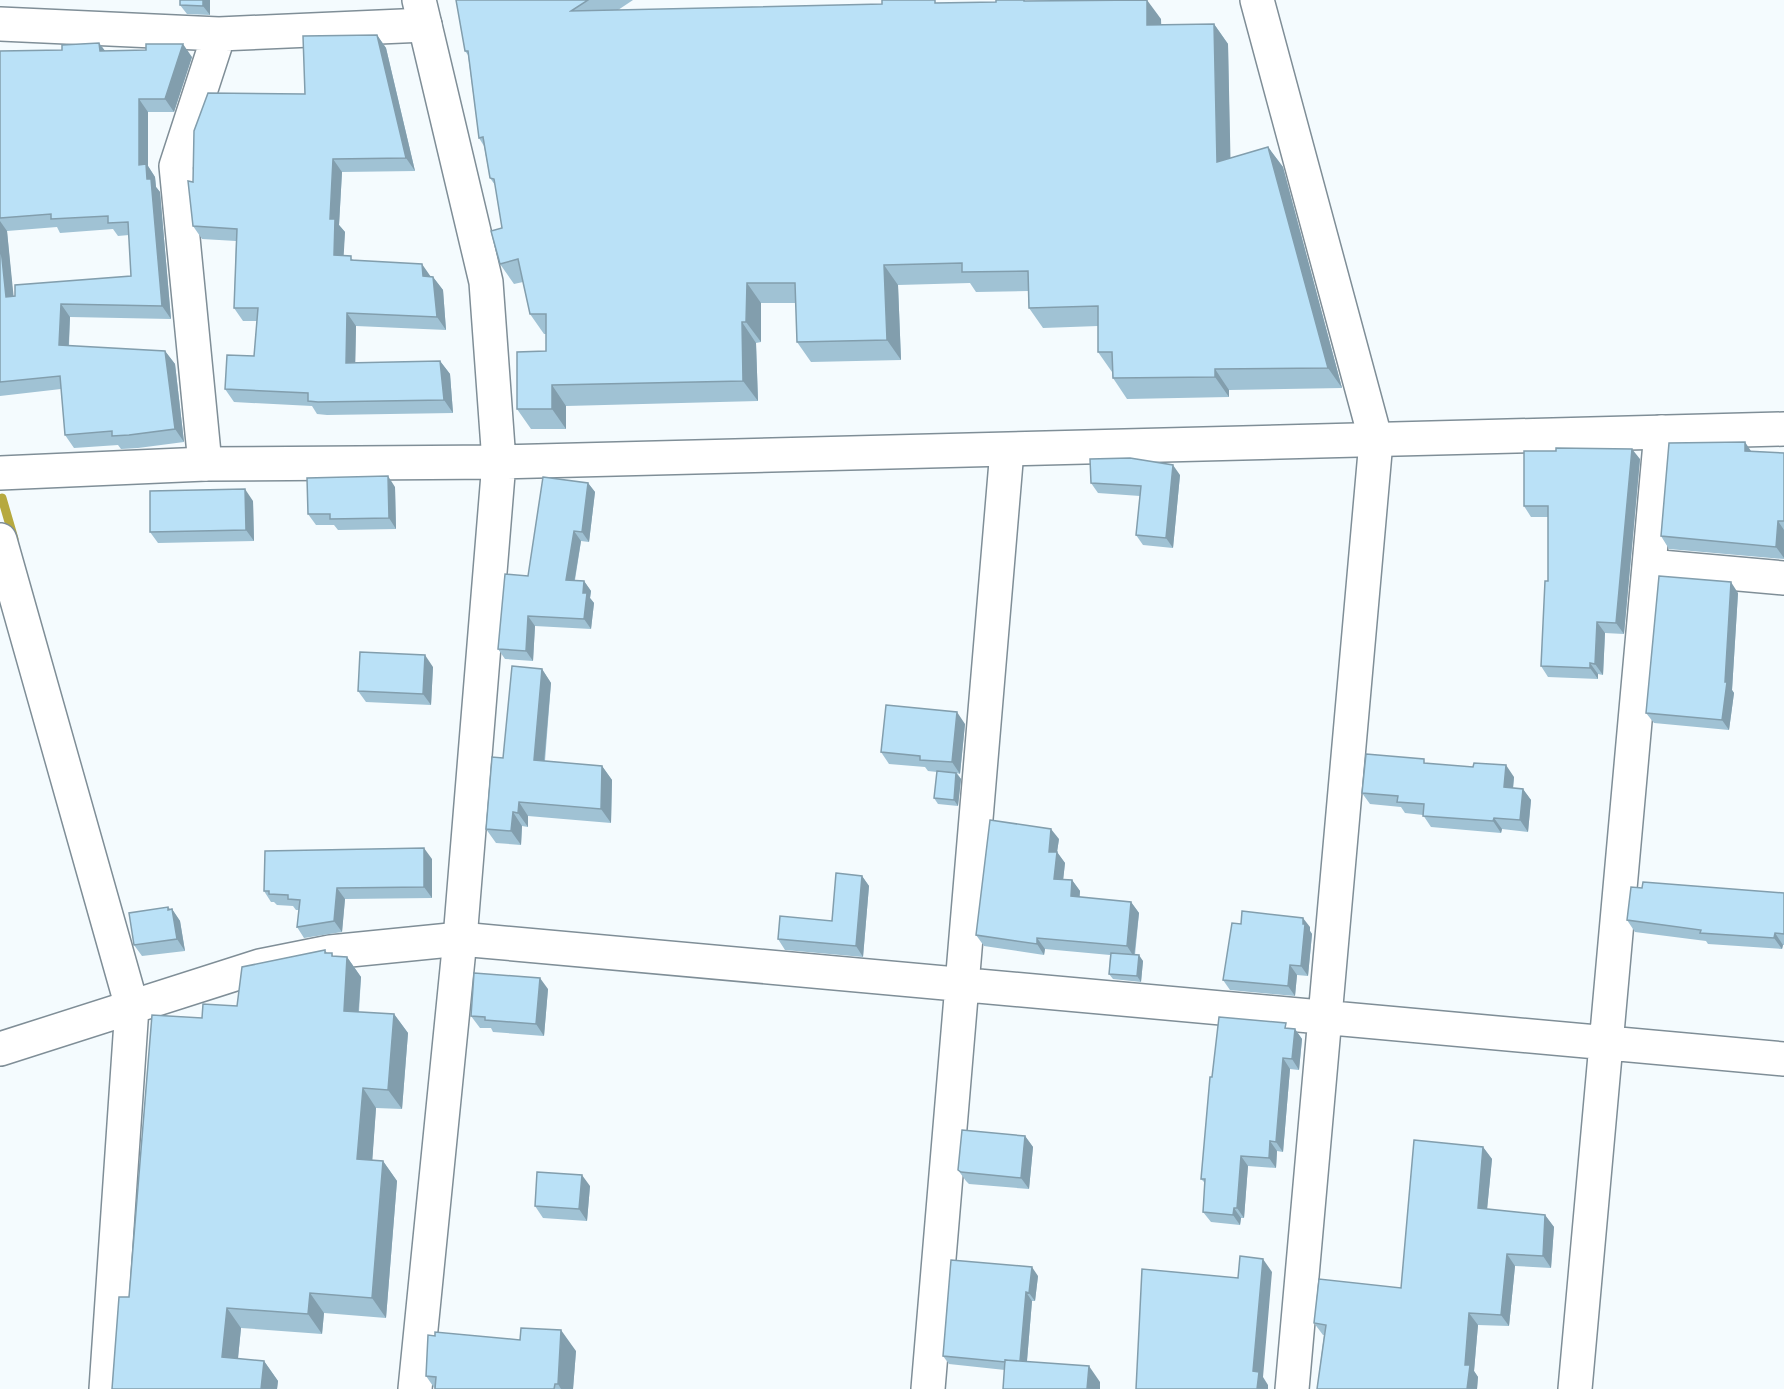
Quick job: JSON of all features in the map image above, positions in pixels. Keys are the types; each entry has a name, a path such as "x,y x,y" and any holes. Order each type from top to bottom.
{"street":[{"path":"1257,0 1376,441 1292,1389"},
{"path":"0,24 219,34 422,13 486,282 499,462 460,939 415,1389"},
{"path":"205,464 176,166 219,34"},
{"path":"0,473 205,464 499,462 1784,429"},
{"path":"1575,1389 1660,432"},
{"path":"927,1389 1007,450"},
{"path":"0,540 132,1007 106,1389"},
{"path":"1648,566 1784,578"},
{"path":"8,1046 260,966 330,952 460,939 1784,1059"}],"building":[{"path":"180,0 203,0 203,6 180,5"},
{"path":"456,0 588,0 571,11 882,4 882,0 935,0 935,3 996,2 996,0 1147,0 1147,25 1214,24 1217,162 1268,147 1328,368 1215,369 1215,377 1113,378 1112,352 1098,352 1098,306 1029,308 1028,271 962,272 962,263 884,265 887,340 797,342 795,283 747,283 746,322 742,322 743,381 552,385 552,409 517,409 517,352 546,351 546,314 530,314 518,259 500,264 491,231 502,228 494,179 490,178 483,137 479,138 468,51 465,51"},
{"path":"377,35 406,158 333,159 330,219 335,219 334,255 351,256 351,260 422,264 423,276 433,277 437,317 347,313 346,363 440,361 444,400 318,402 308,401 308,393 225,389 227,355 254,356 258,308 234,308 237,229 193,226 188,181 193,182 194,131 208,93 305,94 303,36"},
{"path":"99,43 100,51 146,50 146,44 183,44 165,99 139,99 139,165 146,164 147,179 151,179 162,306 61,304 59,345 165,351 175,429 112,436 112,431 65,435 60,376 0,382 0,239 6,297 15,296 15,285 131,276 128,222 108,223 108,216 51,219 51,214 0,218 0,51 62,50 62,45"},
{"path":"1745,442 1745,451 1784,453 1784,521 1778,521 1776,547 1661,536 1669,443"},
{"path":"1556,448 1632,449 1616,623 1597,622 1595,664 1590,663 1590,668 1541,666 1545,581 1548,581 1548,506 1524,506 1524,451 1556,451"},
{"path":"1130,458 1173,465 1166,538 1136,535 1141,486 1091,483 1090,459"},
{"path":"388,476 389,518 330,519 330,514 308,514 307,478"},
{"path":"543,477 588,483 582,532 574,531 566,580 584,581 583,593 587,593 584,619 528,616 526,651 498,649 505,574 528,576"},
{"path":"245,489 246,530 150,532 150,491"},
{"path":"1659,576 1731,582 1725,682 1727,682 1722,720 1646,713"},
{"path":"360,652 425,655 423,694 358,691"},
{"path":"512,666 542,669 534,760 602,766 601,809 519,802 518,813 513,812 511,831 486,829 492,757 503,758"},
{"path":"886,705 957,712 952,762 920,760 920,756 881,752"},
{"path":"1366,754 1424,759 1424,763 1473,767 1474,763 1506,765 1504,787 1523,789 1520,820 1494,818 1493,821 1423,816 1424,804 1397,802 1398,796 1362,793"},
{"path":"937,771 956,773 954,800 934,798"},
{"path":"990,820 1051,829 1049,852 1057,852 1054,879 1072,880 1071,896 1131,902 1127,946 1037,938 1037,944 976,935"},
{"path":"424,848 424,887 337,888 334,921 297,927 300,900 288,899 288,895 269,894 269,891 264,891 265,851"},
{"path":"836,873 862,876 856,946 778,939 780,916 832,921"},
{"path":"1643,882 1784,893 1784,934 1775,933 1774,938 1700,933 1701,930 1627,920 1631,887 1642,888"},
{"path":"168,907 168,910 172,909 177,939 134,945 129,913"},
{"path":"1242,911 1303,918 1303,924 1305,924 1301,966 1290,965 1288,986 1223,980 1232,923 1241,924"},
{"path":"325,950 325,953 332,953 332,956 347,957 344,1011 394,1014 388,1090 363,1088 357,1159 383,1161 372,1298 310,1293 308,1314 227,1308 222,1357 264,1361 261,1389 112,1389 119,1297 129,1297 152,1015 202,1018 203,1004 237,1006 242,967"},
{"path":"1111,953 1139,955 1137,976 1109,974"},
{"path":"474,973 540,978 536,1024 485,1020 485,1017 471,1016"},
{"path":"1219,1017 1286,1023 1285,1028 1295,1029 1292,1059 1283,1058 1276,1142 1270,1141 1269,1158 1241,1156 1237,1208 1234,1208 1233,1215 1203,1212 1205,1179 1201,1179 1210,1077 1212,1077"},
{"path":"962,1130 1025,1136 1021,1178 958,1170"},
{"path":"1414,1140 1483,1147 1478,1208 1545,1215 1543,1256 1507,1254 1501,1315 1469,1313 1465,1365 1470,1365 1467,1389 1317,1389 1326,1325 1314,1323 1319,1279 1401,1288"},
{"path":"537,1172 582,1175 579,1209 535,1206"},
{"path":"1240,1256 1263,1259 1253,1371 1259,1372 1257,1389 1136,1389 1142,1269 1238,1278"},
{"path":"951,1260 1032,1267 1029,1293 1026,1292 1020,1361 1005,1360 1005,1362 943,1356"},
{"path":"521,1328 561,1330 558,1384 555,1384 554,1389 435,1389 436,1377 426,1376 428,1335 435,1336 435,1332 520,1340"},
{"path":"1005,1360 1089,1366 1087,1389 1003,1389"}],"waterway":[{"path":"2,498 14,539"}]}
